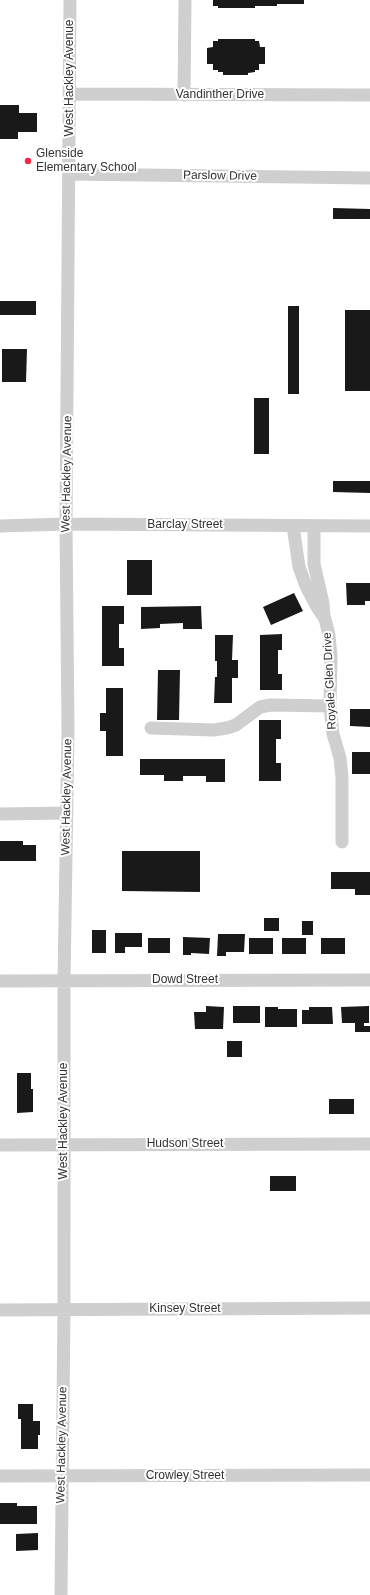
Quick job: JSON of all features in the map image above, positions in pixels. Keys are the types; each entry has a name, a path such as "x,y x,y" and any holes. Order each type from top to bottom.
{"street":[{"name":"West Hackley Avenue","path":"61,1595 64,1310 64,981 67,813 66,524 70,174 70,0"},
{"path":"184,95 185,0"},
{"name":"Vandinther Drive","path":"70,94 370,96"},
{"name":"Parslow Drive","path":"70,174 370,178"},
{"name":"Barclay Street","path":"0,526 66,524 370,526"},
{"name":"Royale Glen Drive","path":"293,526 299,567 306,586 325,620 329,635 331,657 330,706 333,734 340,758 342,777 342,842"},
{"path":"314,526 314,564 323,603 325,620"},
{"path":"151,728 214,730 236,725 260,707 272,705 330,706"},
{"path":"0,814 67,813"},
{"name":"Dowd Street","path":"0,981 370,980"},
{"name":"Hudson Street","path":"0,1145 370,1144"},
{"name":"Kinsey Street","path":"0,1310 370,1308"},
{"name":"Crowley Street","path":"0,1476 370,1475"}],"building":[{"path":"213,0 304,0 304,4 277,4 277,6 255,6 255,8 218,8 218,6 213,6"},
{"path":"218,39 255,39 255,41 259,41 260,47 265,47 265,64 259,64 259,70 248,73 248,75 223,75 223,72 213,70 213,64 207,64 207,48 213,47 213,41 218,41"},
{"path":"0,105 19,105 19,113 37,113 37,132 18,132 18,139 0,139"},
{"path":"333,208 370,209 370,219 333,219"},
{"path":"0,301 36,301 36,315 0,315"},
{"path":"288,306 299,306 299,394 288,394"},
{"path":"345,310 370,310 370,391 345,391"},
{"path":"2,349 27,349 26,382 2,382"},
{"path":"254,398 269,398 269,454 254,454"},
{"path":"333,481 370,481 370,493 333,492"},
{"path":"127,560 152,560 152,595 127,595"},
{"path":"346,583 370,583 370,601 365,601 365,605 347,605"},
{"path":"294,593 303,611 271,625 263,607"},
{"path":"102,606 124,606 124,624 119,624 119,648 124,648 124,666 102,666"},
{"path":"201,606 202,629 183,629 183,623 160,624 160,628 141,629 141,607"},
{"path":"282,634 282,650 278,650 278,674 282,674 282,690 260,690 260,635"},
{"path":"215,635 233,635 232,660 238,660 238,678 232,678 232,703 214,703 215,677 217,677 217,661 215,661"},
{"path":"158,670 180,670 179,720 157,720"},
{"path":"106,688 123,688 123,756 106,756 106,731 100,731 100,713 106,713"},
{"path":"350,709 370,709 370,727 350,726"},
{"path":"259,720 281,720 281,739 276,739 276,763 281,763 281,781 259,781"},
{"path":"352,752 370,752 370,774 352,774"},
{"path":"140,759 225,759 225,782 206,782 206,776 183,776 183,781 164,781 164,775 140,775"},
{"path":"0,841 23,841 23,845 36,845 36,861 0,861"},
{"path":"122,851 200,851 200,892 122,891"},
{"path":"331,872 370,872 370,895 355,895 355,889 331,889"},
{"path":"264,918 279,918 279,931 264,931"},
{"path":"302,921 313,921 313,935 302,935"},
{"path":"92,930 106,930 106,953 92,953"},
{"path":"115,933 142,933 142,947 125,947 125,953 115,953"},
{"path":"218,934 245,934 244,952 226,952 226,956 217,956"},
{"path":"183,937 210,938 209,954 191,953 191,955 183,955"},
{"path":"148,938 170,938 170,953 148,953"},
{"path":"249,938 273,938 273,954 249,954"},
{"path":"282,938 306,938 306,954 282,954"},
{"path":"321,938 345,938 345,954 321,954"},
{"path":"206,1006 224,1007 223,1029 195,1029 194,1012 206,1012"},
{"path":"233,1006 260,1006 260,1023 233,1023"},
{"path":"369,1006 369,1023 364,1023 364,1026 370,1026 370,1032 355,1032 355,1023 342,1023 341,1007"},
{"path":"265,1007 297,1009 297,1027 265,1027"},
{"path":"309,1007 332,1007 333,1024 302,1024 302,1010 309,1010"},
{"path":"227,1041 242,1041 242,1057 227,1057"},
{"path":"17,1073 31,1073 33,1112 17,1113"},
{"path":"329,1099 354,1099 354,1114 329,1114"},
{"path":"270,1176 296,1176 296,1191 270,1191"},
{"path":"18,1404 33,1404 33,1421 40,1421 38,1449 21,1449 21,1419 18,1419"},
{"path":"0,1503 17,1503 17,1506 37,1506 37,1524 0,1524"},
{"path":"38,1533 38,1550 16,1551 16,1534"}],"place":[{"name":"Glenside Elementary School","path":"28,161"}]}
